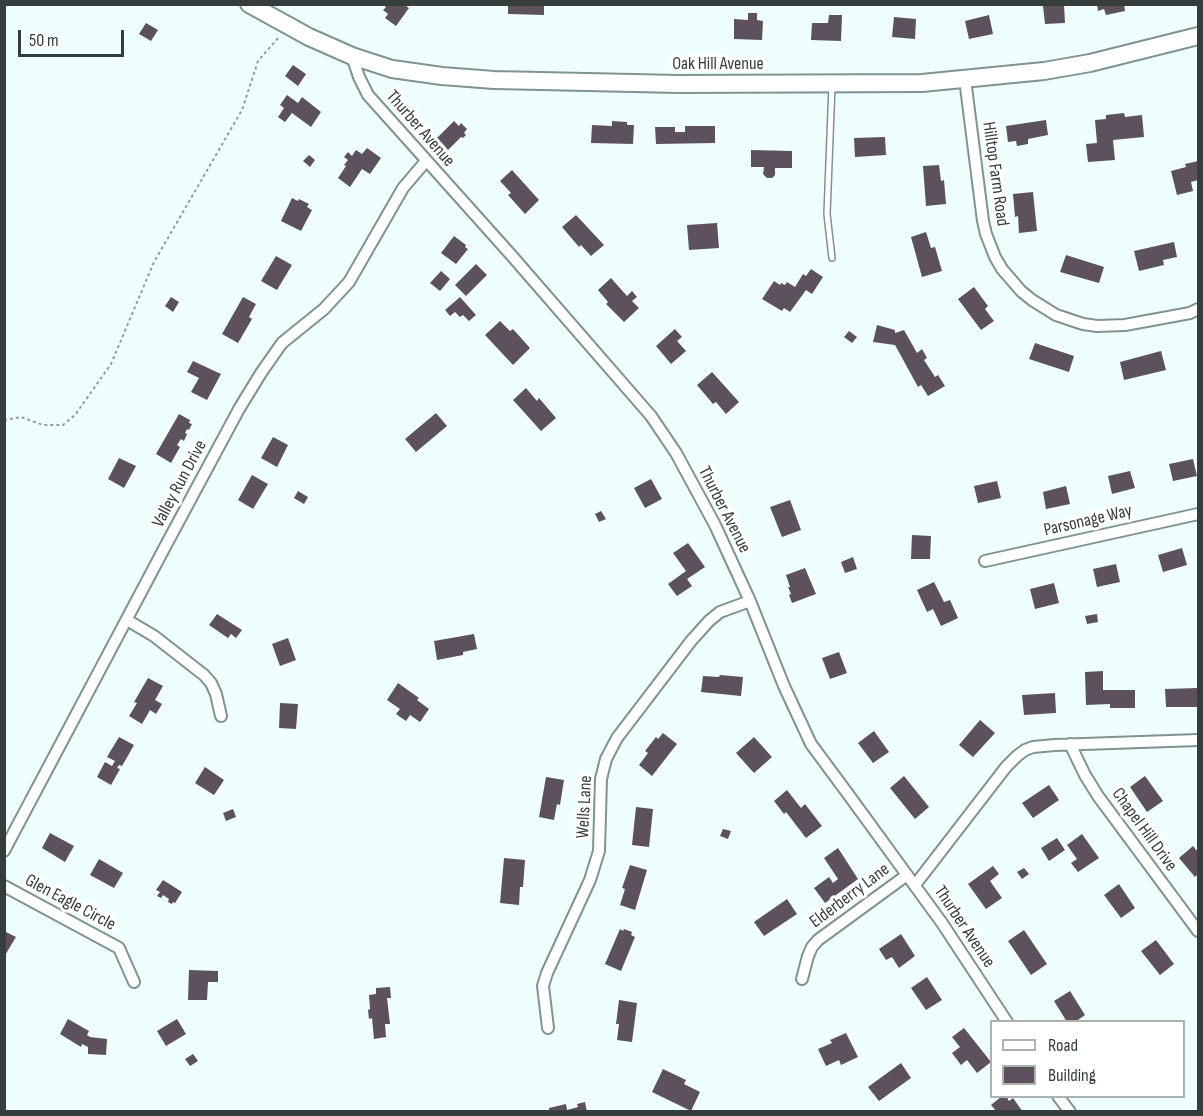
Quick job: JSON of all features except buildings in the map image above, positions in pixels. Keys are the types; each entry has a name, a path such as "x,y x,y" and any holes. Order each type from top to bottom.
{"main road":[{"name":"Oak Hill Avenue","path":"249,4 309,37 352,56 392,69 494,80 679,84 922,83 1044,71 1090,63 1198,36"}],"street":[{"name":"Thurber Avenue","path":"352,56 368,95 651,416 676,453 710,516 750,601 784,687 811,744 942,923 1006,1020"},
{"name":"Hilltop Farm Road","path":"965,79 986,234 1002,269 1021,291 1056,315 1097,326 1125,325 1190,313 1198,309"},
{"name":"Valley Run Drive","path":"4,851 239,409 261,373 282,343 324,309 349,282 404,188 426,161"},
{"name":"Parsonage Way","path":"986,561 1198,514"},
{"name":"Wells Lane","path":"548,1028 543,986 590,880 599,851 601,778 606,759 617,738 697,634 720,612 750,601"},
{"path":"127,620 154,636 204,675 216,694 221,716"},
{"path":"915,885 1006,767 1017,756 1033,747 1198,740"},
{"name":"Chapel Hill Drive","path":"1070,744 1098,796 1198,931"},
{"name":"Elderberry Lane","path":"802,979 808,956 818,940 907,875"},
{"name":"Glen Eagle Circle","path":"4,886 119,948 134,982"},
{"path":"1060,1098 1070,1112"}],"lane":[{"path":"832,84 827,214 832,258"}],"path":[{"path":"4,420 21,417 43,425 63,425 75,415 111,364 154,262 242,110 258,61 289,26"}]}
